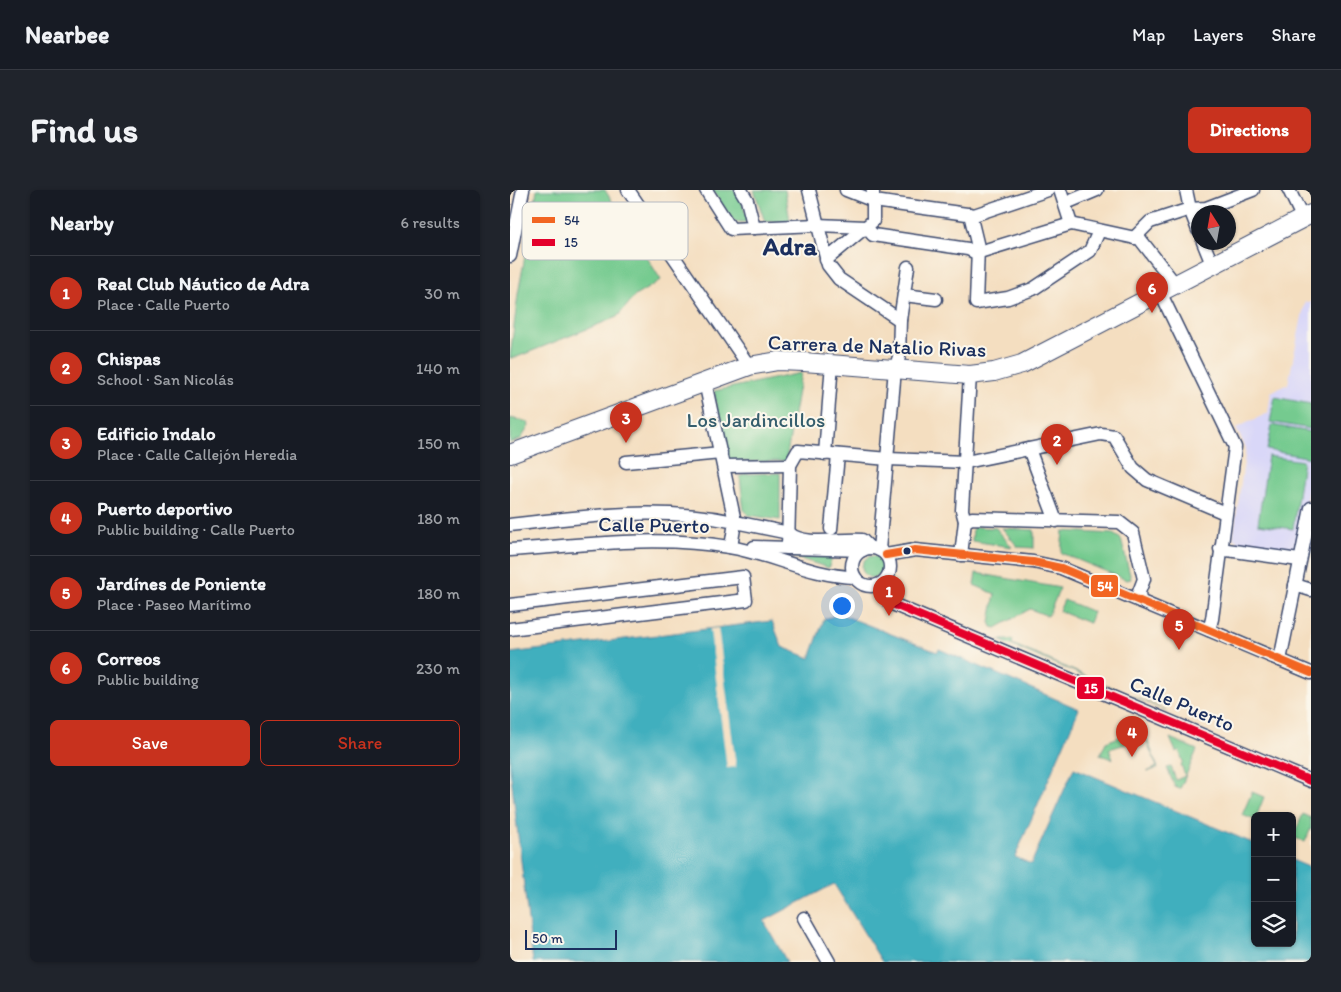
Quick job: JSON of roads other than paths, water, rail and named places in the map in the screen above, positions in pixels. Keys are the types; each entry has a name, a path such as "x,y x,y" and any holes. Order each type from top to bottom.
{"highway":[{"name":"Carrera de Natalio Rivas","path":"510,454 749,366 778,361 832,363 970,375 994,372 1022,364 1212,264 1307,217"}],"street":[{"path":"510,256 515,206 522,190"},
{"path":"628,190 636,202"},
{"path":"706,190 731,229 870,224"},
{"path":"741,190 747,200 754,228"},
{"path":"809,190 826,260 839,279 900,320"},
{"path":"846,190 974,215 1048,190"},
{"path":"1060,190 1066,203 1071,224"},
{"path":"1066,203 1097,190"},
{"path":"1186,190 1190,209"},
{"path":"1134,238 1150,222 1190,209 1206,208 1253,190"},
{"path":"1289,190 1307,217"},
{"path":"873,195 870,224 873,235 968,249 976,253 1071,224 1140,239 1167,288 1235,447 1209,630"},
{"path":"970,214 978,246 976,253 976,303 1008,298 1034,289 1090,251 1098,231"},
{"path":"826,260 870,224"},
{"path":"1207,250 1212,264"},
{"path":"676,260 749,366"},
{"path":"874,551 888,459 900,320 908,267"},
{"path":"904,295 936,299"},
{"path":"831,528 832,363"},
{"path":"962,555 965,521 962,510 970,375"},
{"path":"705,382 735,522 731,547 874,551 915,550 1033,562 1061,568 1311,674"},
{"path":"788,548 790,465 798,451 888,459 966,462 1102,434 1114,436 1133,468 1147,480 1226,513"},
{"path":"1029,449 1056,521"},
{"path":"626,462 721,453"},
{"path":"724,466 790,465"},
{"path":"1280,660 1299,560 1311,510"},
{"path":"510,525 592,516 654,513 714,518 789,533 796,540 819,542 842,538 862,540 874,551 890,567 887,578 882,583 870,586 864,585 854,577 852,564 854,558 874,551"},
{"path":"965,521 972,518 1119,522 1134,533 1144,579 1139,592 1140,601"},
{"name":"Calle Puerto","path":"510,550 640,540 685,541 731,547 831,576 854,577"},
{"path":"1220,549 1299,560"},
{"path":"510,605 743,577 746,600 510,628"},
{"name":"Calle Puerto","path":"882,583 890,603 1311,781"},
{"path":"1295,585 1311,590"},
{"path":"804,918 829,962"}],"water":[{"path":"840,614 937,652 939,649 1079,709 1015,857 1031,864 1074,768 1251,842 1251,947 1296,947 1296,862 1311,868 1311,962 882,962 834,884 764,921 787,962 533,962 510,768 510,653 772,621 782,647 810,658 824,619"}],"place":[{"name":"Correos","path":"1152,313"},
{"name":"Edificio Indalo","path":"626,443"},
{"name":"Chispas","path":"1057,465"},
{"name":"Real Club Náutico de Adra","path":"889,616"},
{"name":"Jardínes de Poniente","path":"1179,650"},
{"name":"Puerto deportivo","path":"1132,757"}],"district":[{"name":"Adra","path":"790,246"}],"park label":[{"name":"Los Jardincillos","path":"756,420"}]}
